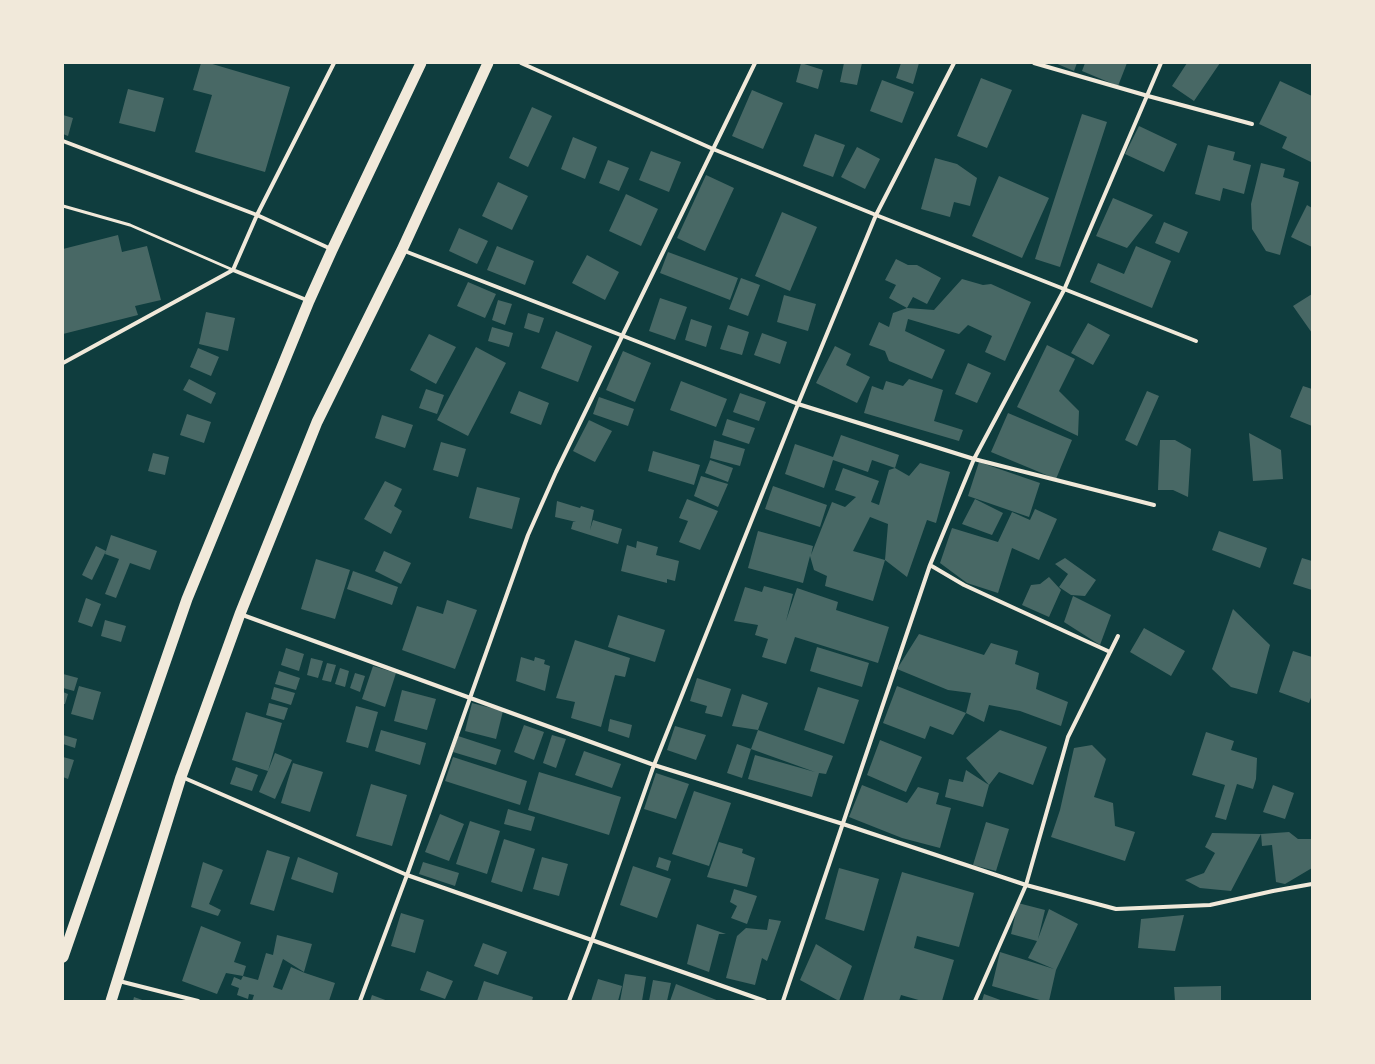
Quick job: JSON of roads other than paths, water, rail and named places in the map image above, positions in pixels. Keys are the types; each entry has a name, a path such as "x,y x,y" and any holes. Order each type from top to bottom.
{"highway":[{"path":"63,958 187,599 309,301 421,63"},
{"path":"111,1001 181,777 240,614 317,422 402,250 488,63"}],"street":[{"path":"63,363 233,270 257,215 334,63"},
{"path":"521,63 713,149 1064,290 1196,341"},
{"path":"360,1001 407,875 528,535 556,472 755,63"},
{"path":"569,1001 654,765 798,404 876,215 954,63"},
{"path":"1034,63 1252,124"},
{"path":"783,1001 930,565 974,459 1064,290 1161,63"},
{"path":"63,141 257,215 332,250"},
{"path":"402,250 798,404 974,459 1154,505"},
{"path":"233,270 309,301"},
{"path":"930,565 964,585 1110,652"},
{"path":"240,614 654,765 843,824 1026,885 1116,909 1210,905 1312,884"},
{"path":"975,1001 1026,885 1068,737 1118,636"},
{"path":"181,777 407,875 765,1001"},
{"path":"117,980 198,1001"}],"lane":[{"path":"63,206 130,224 233,270"}]}
